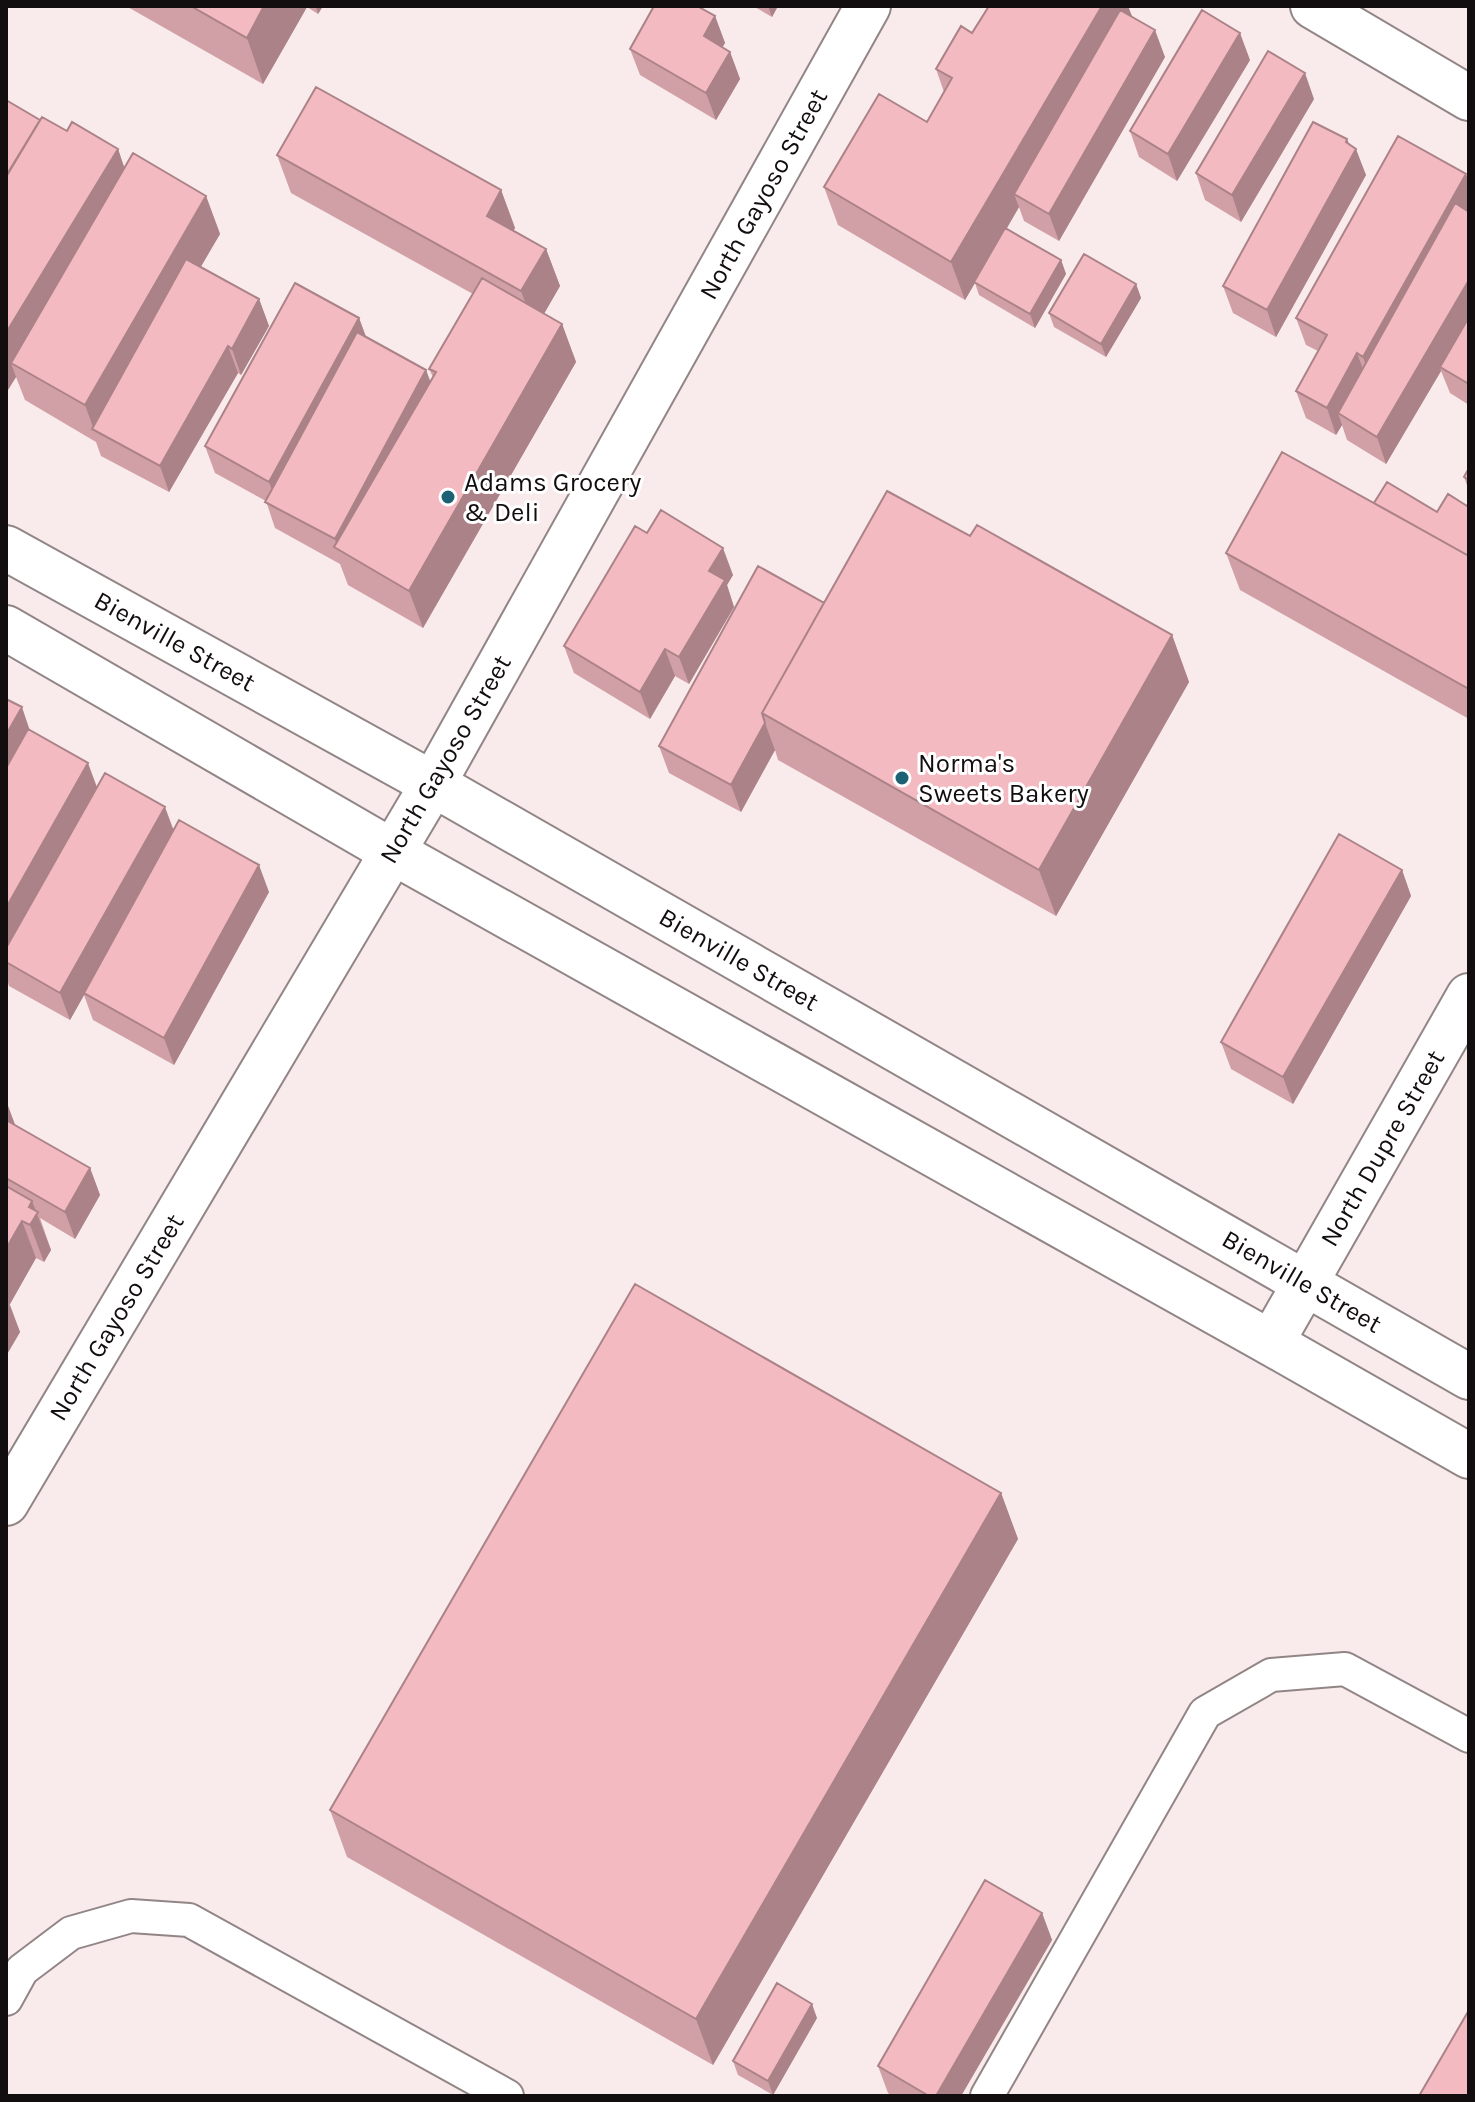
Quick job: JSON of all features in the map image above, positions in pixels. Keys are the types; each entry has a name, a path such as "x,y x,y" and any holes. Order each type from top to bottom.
{"street":[{"name":"North Gayoso Street","path":"6,1503 433,784 868,6"},
{"path":"1313,6 1469,98"},
{"name":"Bienville Street","path":"6,548 433,784 1469,1377"},
{"path":"6,628 393,852 1469,1456"},
{"name":"North Dupre Street","path":"1271,1343 1469,996"}],"lane":[{"path":"987,2096 1205,1713 1271,1675 1345,1669 1469,1736"},
{"path":"6,1999 22,1970 71,1933 131,1916 189,1920 507,2096"}],"building":[{"path":"191,6 264,6 247,38"},
{"path":"654,6 697,6 715,16 704,36 730,52 706,93 630,49"},
{"path":"989,6 1102,6 951,262 824,187 879,94 927,122 952,78 936,69 961,26 972,33"},
{"path":"1120,10 1155,30 1049,214 1014,194"},
{"path":"1202,10 1240,33 1168,154 1130,131"},
{"path":"1268,51 1305,73 1232,195 1196,173"},
{"path":"316,87 501,190 487,216 546,249 521,291 277,155"},
{"path":"6,100 40,120 6,176"},
{"path":"42,117 67,131 72,122 118,149 6,333 6,177"},
{"path":"1313,122 1347,139 1346,142 1356,149 1267,310 1223,286"},
{"path":"1398,136 1466,174 1363,357 1357,353 1327,408 1296,391 1327,335 1296,318"},
{"path":"133,153 206,196 85,405 11,363"},
{"path":"1455,203 1469,212 1469,280 1377,437 1338,413"},
{"path":"1005,228 1061,260 1030,314 974,282"},
{"path":"1084,254 1136,284 1101,344 1049,313"},
{"path":"186,259 259,299 232,349 228,346 160,466 92,429"},
{"path":"482,278 562,324 409,591 334,547 436,372 429,369"},
{"path":"295,283 359,318 269,482 205,446"},
{"path":"1469,317 1469,384 1440,367"},
{"path":"357,332 426,370 335,539 265,502"},
{"path":"1282,452 1469,556 1469,689 1226,553"},
{"path":"1387,482 1437,512 1448,494 1467,506 1469,503 1469,556 1374,503"},
{"path":"887,491 970,536 977,525 1172,635 1039,870 762,713"},
{"path":"661,510 723,548 709,571 725,580 679,657 665,649 640,692 564,646 635,526 647,533"},
{"path":"758,566 824,603 762,713 765,723 731,785 659,746"},
{"path":"6,699 22,707 6,735"},
{"path":"28,729 88,763 6,908 6,768"},
{"path":"105,773 165,807 60,993 6,962 6,948"},
{"path":"179,820 259,865 164,1038 84,993"},
{"path":"1339,834 1402,870 1283,1077 1221,1042"},
{"path":"6,1120 90,1168 65,1212 6,1178"},
{"path":"6,1186 32,1201 29,1207 38,1212 30,1225 22,1221 6,1249"},
{"path":"635,1284 1001,1493 696,2019 330,1810"},
{"path":"985,1880 1042,1913 936,2096 929,2096 878,2066"},
{"path":"777,1983 812,2004 768,2081 733,2061"},
{"path":"1469,2010 1469,2096 1419,2096"}],"place":[{"name":"Adams Grocery & Deli","path":"448,497"},
{"name":"Norma's Sweets Bakery","path":"902,778"}]}
